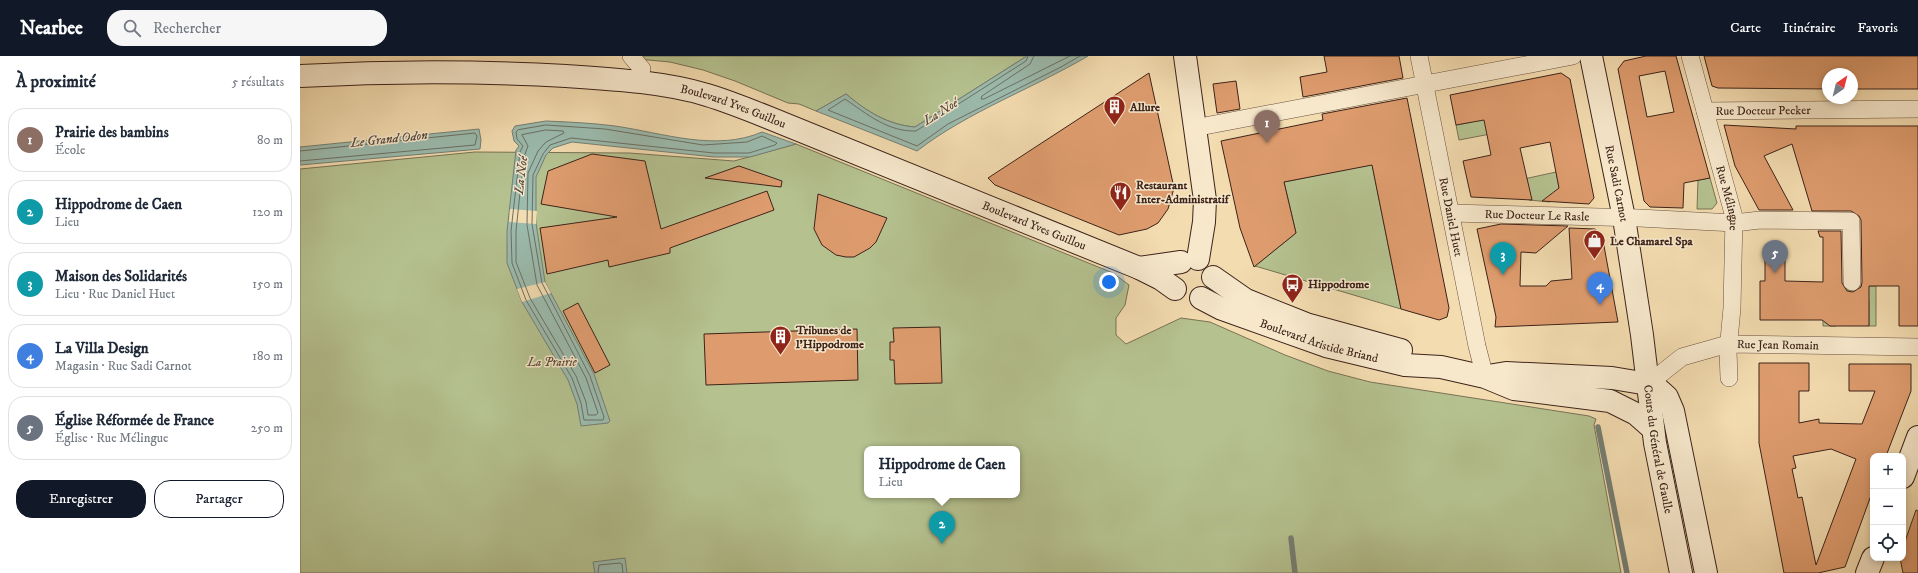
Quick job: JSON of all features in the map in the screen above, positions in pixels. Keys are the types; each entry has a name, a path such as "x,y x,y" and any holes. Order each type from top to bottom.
{"main road":[{"path":"1175,289 1172,277 1177,266 1190,261 1204,222 1205,200 1184,56"},
{"name":"Rue Sadi Carnot","path":"1591,56 1624,218 1648,384"},
{"name":"Boulevard Yves Guillou","path":"300,76 446,71 599,78 654,85 707,95 946,183 1087,240 1161,279 1175,289"},
{"path":"1138,268 1190,261"},
{"name":"Boulevard Aristide Briand","path":"1190,261 1210,268 1213,277 1246,300 1306,324 1398,348 1441,367"},
{"path":"1201,298 1212,287 1213,277"},
{"name":"Boulevard Aristide Briand","path":"1175,289 1186,299 1201,298 1222,309 1326,346 1405,365 1441,367 1485,377 1514,389 1610,401 1636,414 1653,429"},
{"name":"Boulevard Aristide Briand","path":"1485,377 1506,373 1612,378 1648,384"},
{"name":"Cours du Général de Gaulle","path":"1648,384 1653,429 1681,573"},
{"name":"Cours du Général de Gaulle","path":"1648,384 1657,388 1667,397 1673,411 1706,573"},
{"path":"1906,469 1918,437"},
{"path":"1867,573 1872,561"}],"street":[{"path":"631,56 642,69"},
{"name":"Rue Daniel Huet","path":"1419,56 1477,346 1485,377"},
{"path":"1194,128 1572,56"},
{"name":"Rue Mélingue","path":"1690,56 1733,213 1732,308 1727,369 1729,378"},
{"name":"Rue Docteur Pecker","path":"1705,111 1918,109"},
{"name":"Rue Docteur Le Rasle","path":"1451,214 1471,213 1734,223 1760,220 1851,221 1852,282"},
{"name":"Rue Jean Romain","path":"1648,384 1682,358 1728,344 1918,347"}],"green space":[{"path":"639,56 1027,56 915,127 905,126 878,116 861,106 846,94 816,111 799,104 788,103 735,81 703,70 670,62 638,59"},
{"path":"1497,113 1501,132 1459,140 1456,125 1472,122 1472,117"},
{"name":"La Prairie","path":"796,144 1113,273 1129,285 1125,305 1116,318 1116,335 1126,344 1181,318 1210,322 1285,355 1328,371 1370,382 1589,416 1596,419 1594,425 1621,573 300,573 300,169 475,152 629,153 734,161"},
{"path":"1372,164 1401,309 1255,266 1296,233 1284,182"},
{"path":"1556,172 1560,192 1550,198 1550,202 1529,200 1524,179"},
{"path":"1710,178 1717,203 1712,209 1697,209 1698,180"},
{"path":"1823,286 1876,286 1876,326 1869,326 1869,301 1837,300 1836,326 1823,326"}],"water":[{"path":"1027,56 1088,56 979,112 937,137 917,151 816,111 846,94 861,106 878,116 905,126 915,127"},
{"name":"La Noé","path":"546,121 615,126 708,141 744,138 762,132 796,144 750,157 714,157 572,142 553,148 546,155 536,177 536,223 545,282 594,374 610,421 608,423 581,426 577,404 568,380 522,302 507,263 507,231 516,150 519,146 514,141 512,131 515,126"},
{"path":"479,129 481,140 480,149 300,165 300,147"},
{"path":"625,558 627,573 595,573 593,562"}],"pier":[{"path":"510,209 537,211 536,224 509,222"},
{"path":"545,282 551,293 522,302 517,289"}],"building":[{"path":"1324,56 1399,56 1403,78 1303,97 1300,77 1327,72"},
{"path":"1646,56 1676,56 1710,178 1684,183 1683,208 1650,207 1644,201 1618,69 1624,61","holes":["1665,71 1674,112 1647,117 1639,76"]},
{"path":"1704,56 1918,56 1918,89 1858,89 1858,68 1822,68 1822,89 1718,88 1712,86"},
{"name":"Allure","path":"1149,73 1174,188 1168,209 1158,223 1147,229 1119,235 995,185 988,178"},
{"path":"1561,73 1570,79 1594,198 1589,204 1542,201 1559,188 1550,142 1520,148 1532,200 1471,197 1463,161 1491,155 1484,120 1456,125 1450,95"},
{"path":"1236,81 1240,109 1217,113 1213,84"},
{"path":"1407,98 1449,308 1447,317 1439,320 1401,309 1372,165 1284,182 1296,233 1254,267 1240,228 1221,141 1323,120 1322,114"},
{"path":"1724,125 1796,129 1796,126 1918,126 1918,326 1899,326 1899,286 1869,286 1869,326 1830,326 1822,320 1760,320 1760,281 1765,281 1765,246 1785,246 1785,281 1823,282 1823,237 1820,237 1818,231 1841,231 1842,283 1847,291 1853,292 1861,287 1862,282 1861,220 1859,216 1851,211 1812,211 1792,144 1764,156 1793,210 1759,210 1735,166"},
{"path":"592,154 645,161 661,229 767,191 774,210 670,248 670,253 609,267 608,260 547,274 540,228 617,217 541,204 548,171"},
{"path":"739,166 782,181 781,187 705,178"},
{"path":"818,194 887,218 876,242 870,248 854,257 836,255 822,245 814,229"},
{"path":"1501,224 1568,226 1536,253 1521,252 1520,286 1546,286 1551,281 1572,279 1569,228 1595,229 1602,235 1618,322 1495,327 1496,317 1477,229"},
{"path":"578,303 610,365 595,373 563,311"},
{"path":"940,327 942,383 895,384 894,360 890,360 890,342 894,342 893,328"},
{"name":"Tribunes de l'Hippodrome","path":"857,329 858,380 706,385 704,334"},
{"path":"1759,363 1809,363 1809,391 1799,391 1799,423 1819,419 1819,423 1862,424 1875,391 1849,391 1849,364 1911,364 1911,391 1887,453 1870,453 1870,498 1845,567 1818,573 1784,573 1759,443","holes":["1831,449 1856,459 1816,565 1802,497 1798,498 1792,469 1796,468 1793,456"]},
{"path":"1916,510 1918,511 1918,573 1903,573 1901,561 1906,561 1906,538"}],"waterway":[{"path":"1598,427 1627,573"},
{"path":"1291,538 1295,573"}],"place":[{"name":"Allure","path":"1114,126"},
{"name":"Prairie des bambins","path":"1267,143"},
{"name":"Restaurant Inter-Administratif","path":"1121,212"},
{"name":"Le Chamarel Spa","path":"1594,260"},
{"name":"Église Réformée de France","path":"1775,273"},
{"name":"Maison des Solidarités","path":"1503,275"},
{"name":"Hippodrome","path":"1292,304"},
{"name":"La Villa Design","path":"1600,305"},
{"name":"Tribunes de l'Hippodrome","path":"781,356"},
{"name":"Hippodrome de Caen","path":"942,544"}],"water label":[{"name":"Le Grand Odon","path":"389,138"}]}
